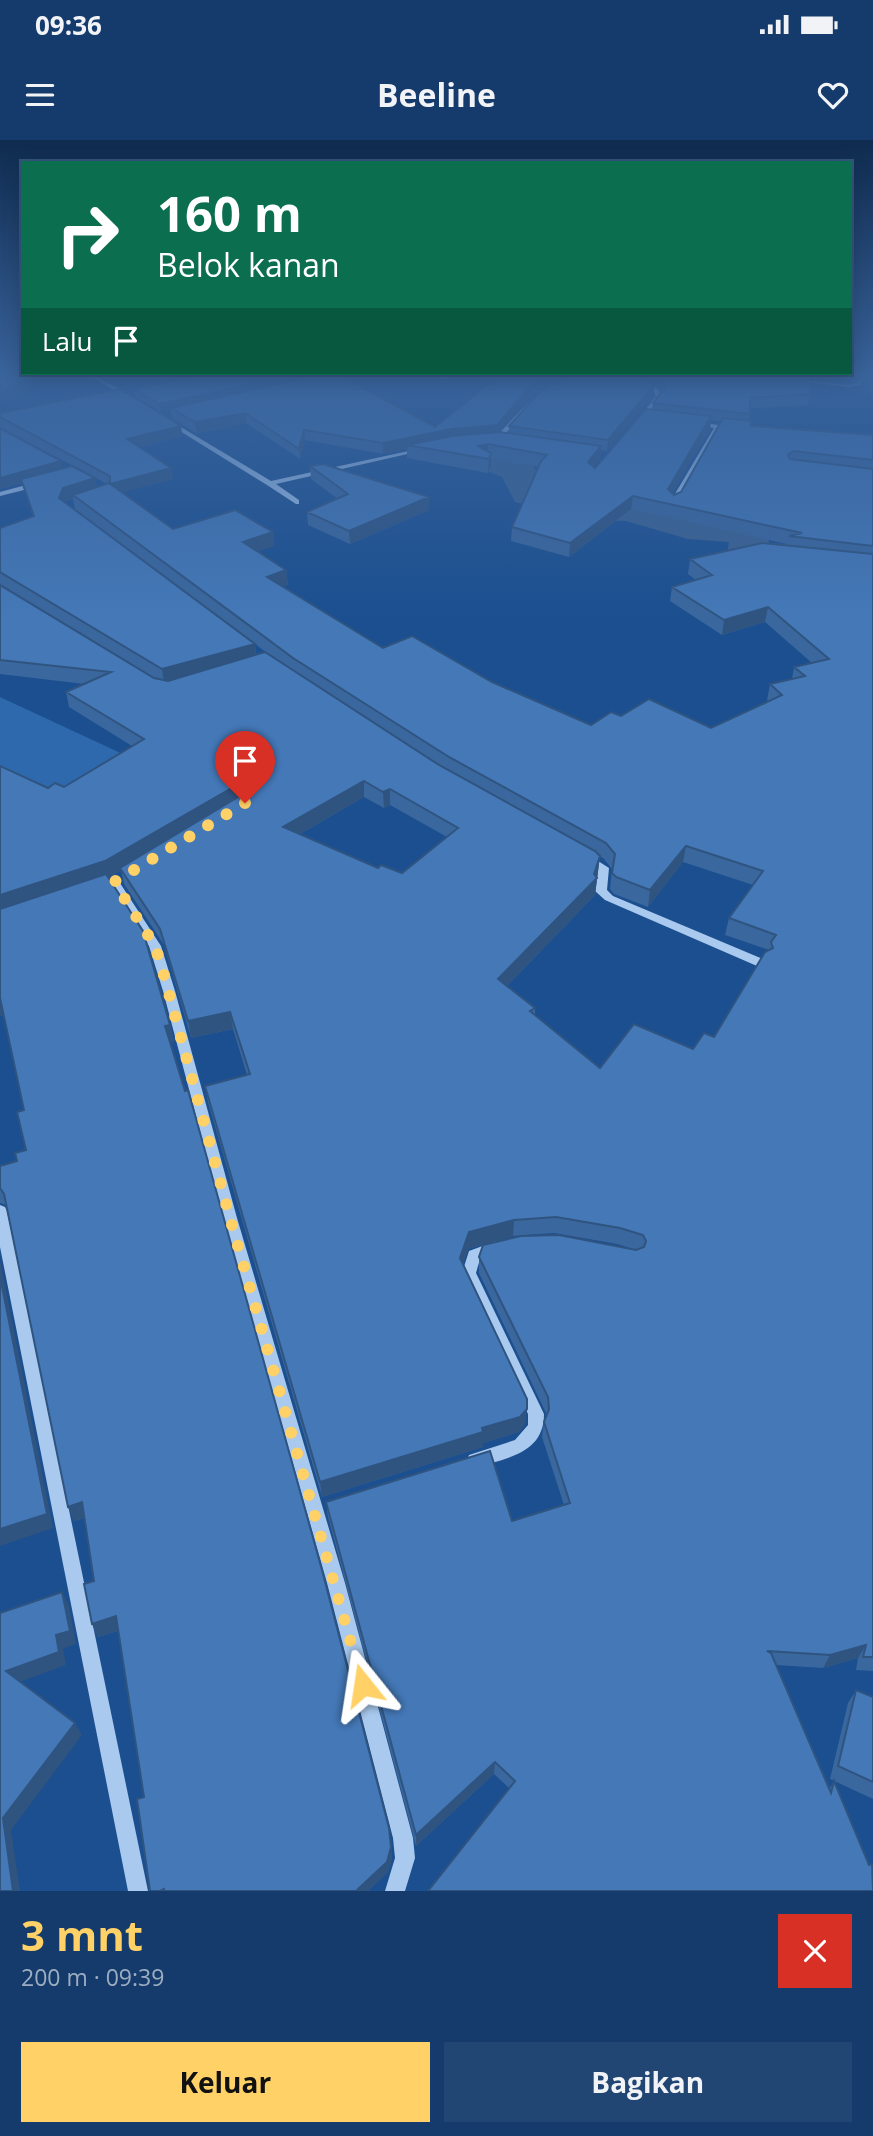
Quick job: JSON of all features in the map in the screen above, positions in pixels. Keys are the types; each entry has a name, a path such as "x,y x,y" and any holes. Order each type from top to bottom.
{"street":[{"path":"224,455 296,502"},
{"path":"270,483 399,455"},
{"path":"673,504 701,455"},
{"path":"0,494 50,481"},
{"path":"575,850 604,868 601,891 610,898 761,963"},
{"path":"114,881 155,946 321,1508 403,1838 405,1858 395,1891"},
{"path":"0,1211 138,1891"},
{"path":"456,1466 520,1446 536,1427 536,1414 469,1273 474,1255 514,1243"}],"shaded area":[{"path":"0,697 127,756 55,796 0,769"}],"building":[{"path":"0,455 49,455 61,461 0,478"},
{"path":"70,455 151,455 171,468 110,484 110,476"},
{"path":"464,455 490,455 489,459"},
{"path":"545,455 594,455 588,462 595,468 606,455 688,455 668,489 674,495 681,492 702,455 788,455 790,459 873,469 873,546 789,536 802,533 633,496 570,543 512,527"},
{"path":"826,455 873,455 873,460"},
{"path":"323,464 429,497 349,531 307,512 348,494 310,466"},
{"path":"72,466 95,478 63,488 59,498 255,644 162,669 0,572 0,528 34,516 21,479"},
{"path":"109,483 173,529 235,510 273,532 243,542 286,570 267,577 383,648 412,636 492,682 591,725 611,712 621,716 649,699 711,728 782,695 770,684 805,676 794,667 829,659 768,607 724,620 672,587 712,575 690,559 762,543 873,554 873,1657 863,1657 866,1645 830,1655 767,1651 771,1653 831,1793 834,1781 869,1865 872,1864 873,1891 428,1891 515,1781 495,1762 416,1835 326,1502 490,1451 512,1521 570,1503 544,1422 549,1409 548,1397 479,1257 483,1245 521,1236 559,1235 636,1250 644,1247 646,1241 643,1235 620,1228 556,1217 514,1220 469,1232 460,1258 527,1399 527,1409 520,1417 482,1428 483,1432 320,1482 205,1086 250,1074 230,1012 188,1021 160,929 120,868 248,791 251,786 242,782 105,861 0,895 0,766 48,788 55,783 64,787 144,739 66,692 111,672 0,660 0,585 154,678 168,681 265,652 439,765 595,851 600,856 594,874 597,878 498,979 535,1008 530,1011 600,1068 634,1024 693,1049 704,1033 714,1037 765,952 773,948 771,942 776,935 729,918 763,871 686,846 650,890 616,877 612,873 615,854 606,843 449,757 293,658 73,495","holes":["364,781 383,792 390,789 458,828 402,873 381,865 378,868 283,827"]},
{"path":"106,874 143,931 170,1025 165,1026 185,1091 188,1090 322,1570 389,1828 391,1847 387,1862 356,1891 150,1891 137,1799 144,1797 116,1616 92,1624 84,1584 94,1581 82,1502 68,1507 4,1194 0,1188 0,1166 17,1161 15,1153 26,1150 17,1112 24,1110 0,998 0,909"},
{"path":"0,1276 47,1514 0,1529"},
{"path":"62,1592 70,1631 56,1635 59,1652 6,1671 75,1723 3,1818 13,1891 0,1891 0,1613"},
{"path":"856,1690 873,1697 873,1782 838,1766"}],"waterway":[{"path":"483,455 518,470 529,494 586,508 629,509 688,527 741,531 748,535 750,544 746,558 748,589 765,597 811,597 836,601 873,618"}],"route":[{"path":"245,803 114,882 155,946 162,968 363,1685"}]}
